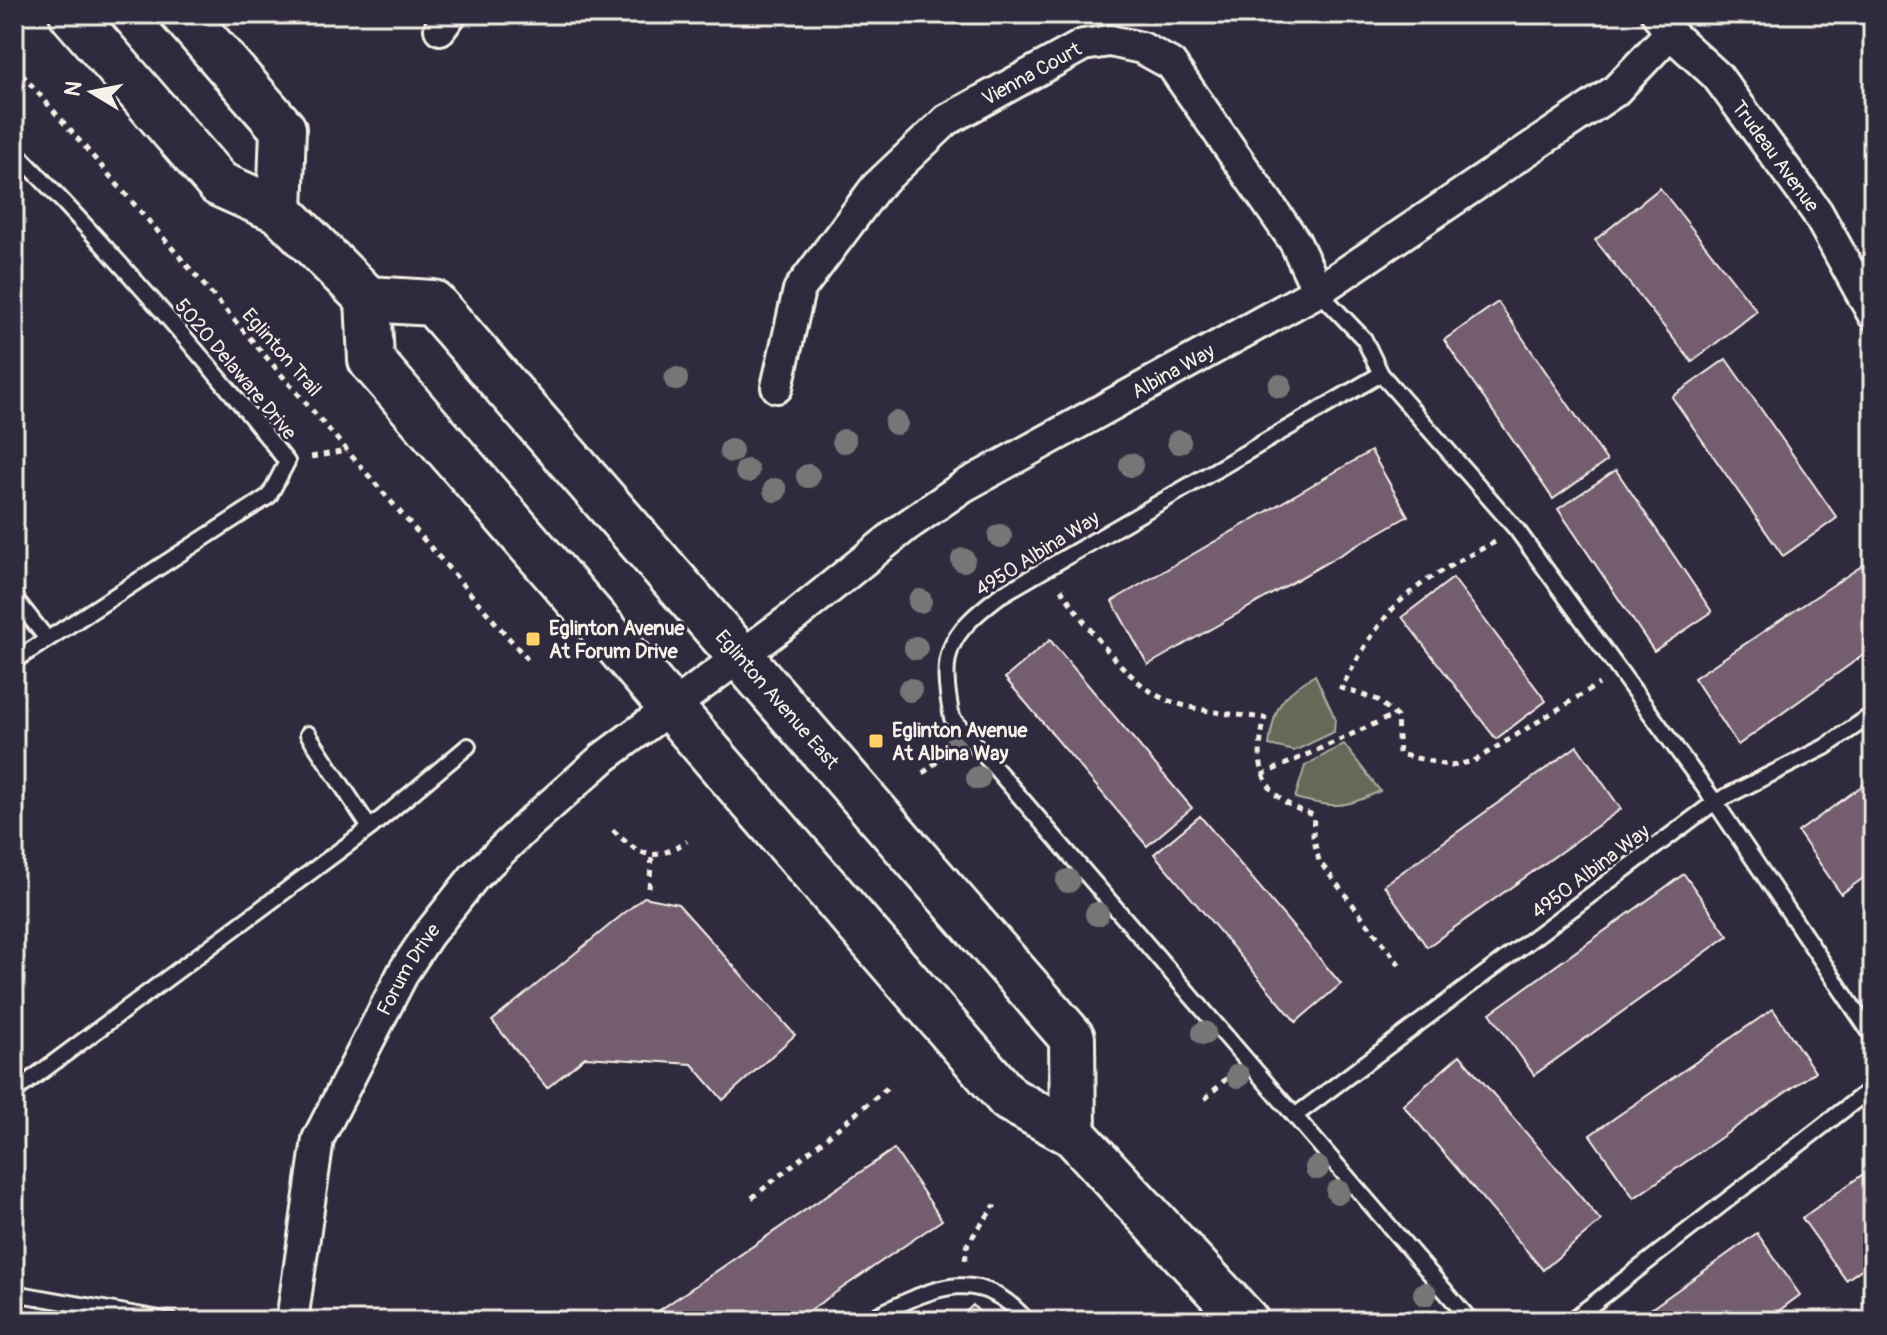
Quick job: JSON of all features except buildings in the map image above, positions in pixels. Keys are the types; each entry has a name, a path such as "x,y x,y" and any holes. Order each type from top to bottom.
{"main road":[{"path":"72,14 219,184 280,211 368,299 371,360 1009,1099 1073,1134 1246,1321"},
{"path":"183,14 283,129 280,211"},
{"name":"Eglinton Avenue East","path":"368,299 433,303 1072,1038 1073,1134"}],"street":[{"name":"Albina Way","path":"672,707 905,527 964,486 1318,291 1615,91 1664,23"},
{"name":"Trudeau Avenue","path":"1664,23 1717,76 1817,212 1873,314"},
{"name":"Vienna Court","path":"777,387 799,290 876,187 947,120 1083,45 1110,41 1142,48 1171,64 1295,242 1318,291"},
{"name":"Forum Drive","path":"292,1321 318,1139 404,971 450,905 501,850 596,764 672,707"}],"lane":[{"name":"5020 Delaware Drive","path":"14,150 123,266 230,389 287,462 269,496 14,661"},
{"path":"1318,291 1364,339 1381,374 1517,530 1715,802 1873,1037"},
{"name":"4950 Albina Way","path":"1381,374 999,596 967,621 950,648 944,677 952,718 1471,1321"},
{"path":"14,597 47,639"},
{"name":"4950 Albina Way","path":"1296,1115 1715,802 1825,747 1873,714"},
{"path":"308,734 370,828"},
{"path":"14,1092 370,828 468,746"},
{"path":"1571,1321 1873,1087"},
{"path":"865,1321 925,1294 960,1284 988,1288 1027,1321"},
{"path":"14,1293 171,1321"}],"path":[{"name":"Eglinton Trail","path":"14,65 527,659"},
{"path":"287,462 347,451"},
{"path":"1517,530 1447,567 1403,599 1357,660 1341,688 1378,700 1394,715 1399,754 1451,766 1474,761 1620,671"},
{"path":"1060,589 1143,687 1165,700 1191,707 1265,718 1257,750 1262,775 1282,800 1314,815 1313,836 1319,861 1402,968"},
{"path":"1262,775 1394,715"},
{"path":"613,830 633,849 652,856 667,854 687,841"},
{"path":"649,888 652,856"},
{"path":"1205,1099 1245,1062"},
{"path":"752,1198 891,1085"},
{"path":"965,1260 968,1243 977,1226 995,1205"}],"green space":[{"path":"1315,675 1335,718 1334,732 1294,751 1269,745 1281,703 1294,689"},
{"path":"1344,744 1380,791 1338,805 1295,798 1305,766"}],"place":[{"name":"Eglinton Avenue At Forum Drive","path":"533,639"},
{"name":"Eglinton Avenue At Albina Way","path":"876,741"}]}
